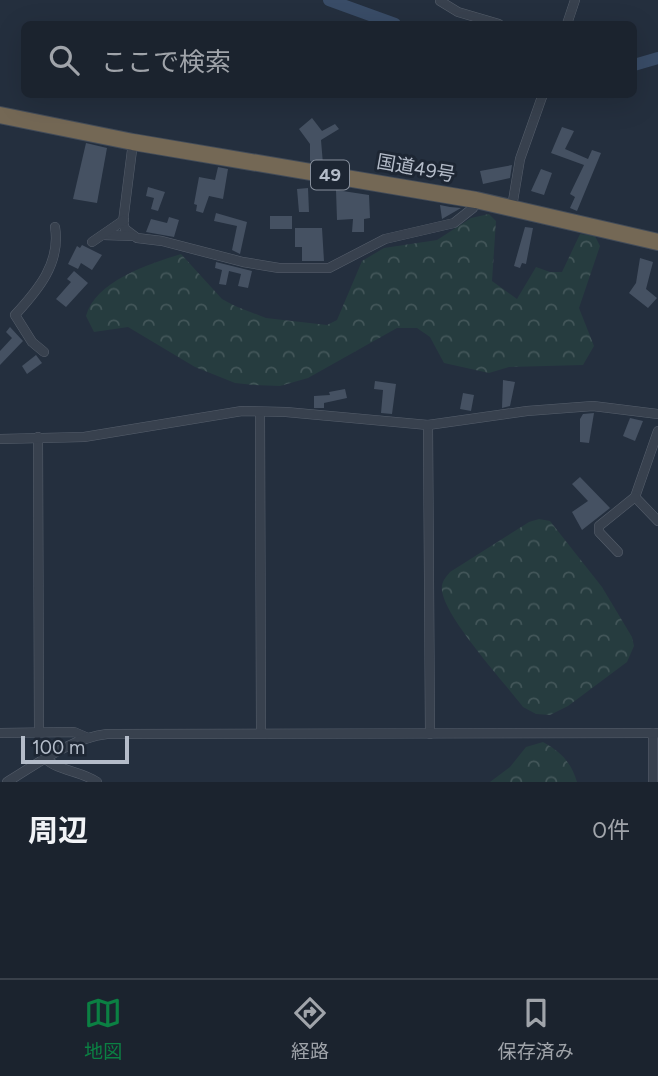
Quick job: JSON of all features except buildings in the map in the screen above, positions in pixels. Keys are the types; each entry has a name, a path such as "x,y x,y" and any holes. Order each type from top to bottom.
{"highway":[{"name":"国道49号","path":"0,115 133,142 476,200 658,242"}],"street":[{"path":"568,21 575,0"},
{"path":"440,1 458,12 489,21"},
{"path":"512,207 520,159 542,98"},
{"path":"133,142 124,220 125,229 133,236"},
{"path":"103,235 133,236 261,266 329,268 385,239 454,223 473,208 476,200"},
{"path":"92,242 124,220"},
{"path":"44,352 32,342 16,315 41,286 56,250 55,227"},
{"path":"0,439 83,437 242,411 286,412 428,425 527,411 593,406 658,414"},
{"path":"260,412 261,733"},
{"path":"428,425 430,734"},
{"path":"618,552 599,532 598,526 635,497 658,431"},
{"path":"38,438 39,732"},
{"path":"635,497 658,521"},
{"path":"0,733 74,732 88,738"},
{"path":"7,782 88,738 107,734 656,733 653,782"},
{"path":"46,759 54,765 85,774 97,782"}],"green space":[{"path":"489,214 496,221 492,281 517,299 536,267 550,272 562,272 580,234 595,236 600,246 579,308 594,346 583,365 509,367 489,373 444,363 430,337 417,328 397,328 308,378 280,386 254,385 235,383 195,367 128,327 94,332 86,316 91,304 112,284 139,269 181,254 222,299 235,306 266,318 327,325 337,320 362,261 384,248 437,240 471,218"},
{"path":"539,519 550,521 602,587 632,637 634,646 627,662 568,706 550,715 536,714 523,707 464,633 442,591 445,578 450,572 529,522"},
{"path":"543,742 565,758 577,782 490,782 510,767 526,747"}],"waterway":[{"path":"329,0 387,21"},
{"path":"637,64 658,58"}]}
